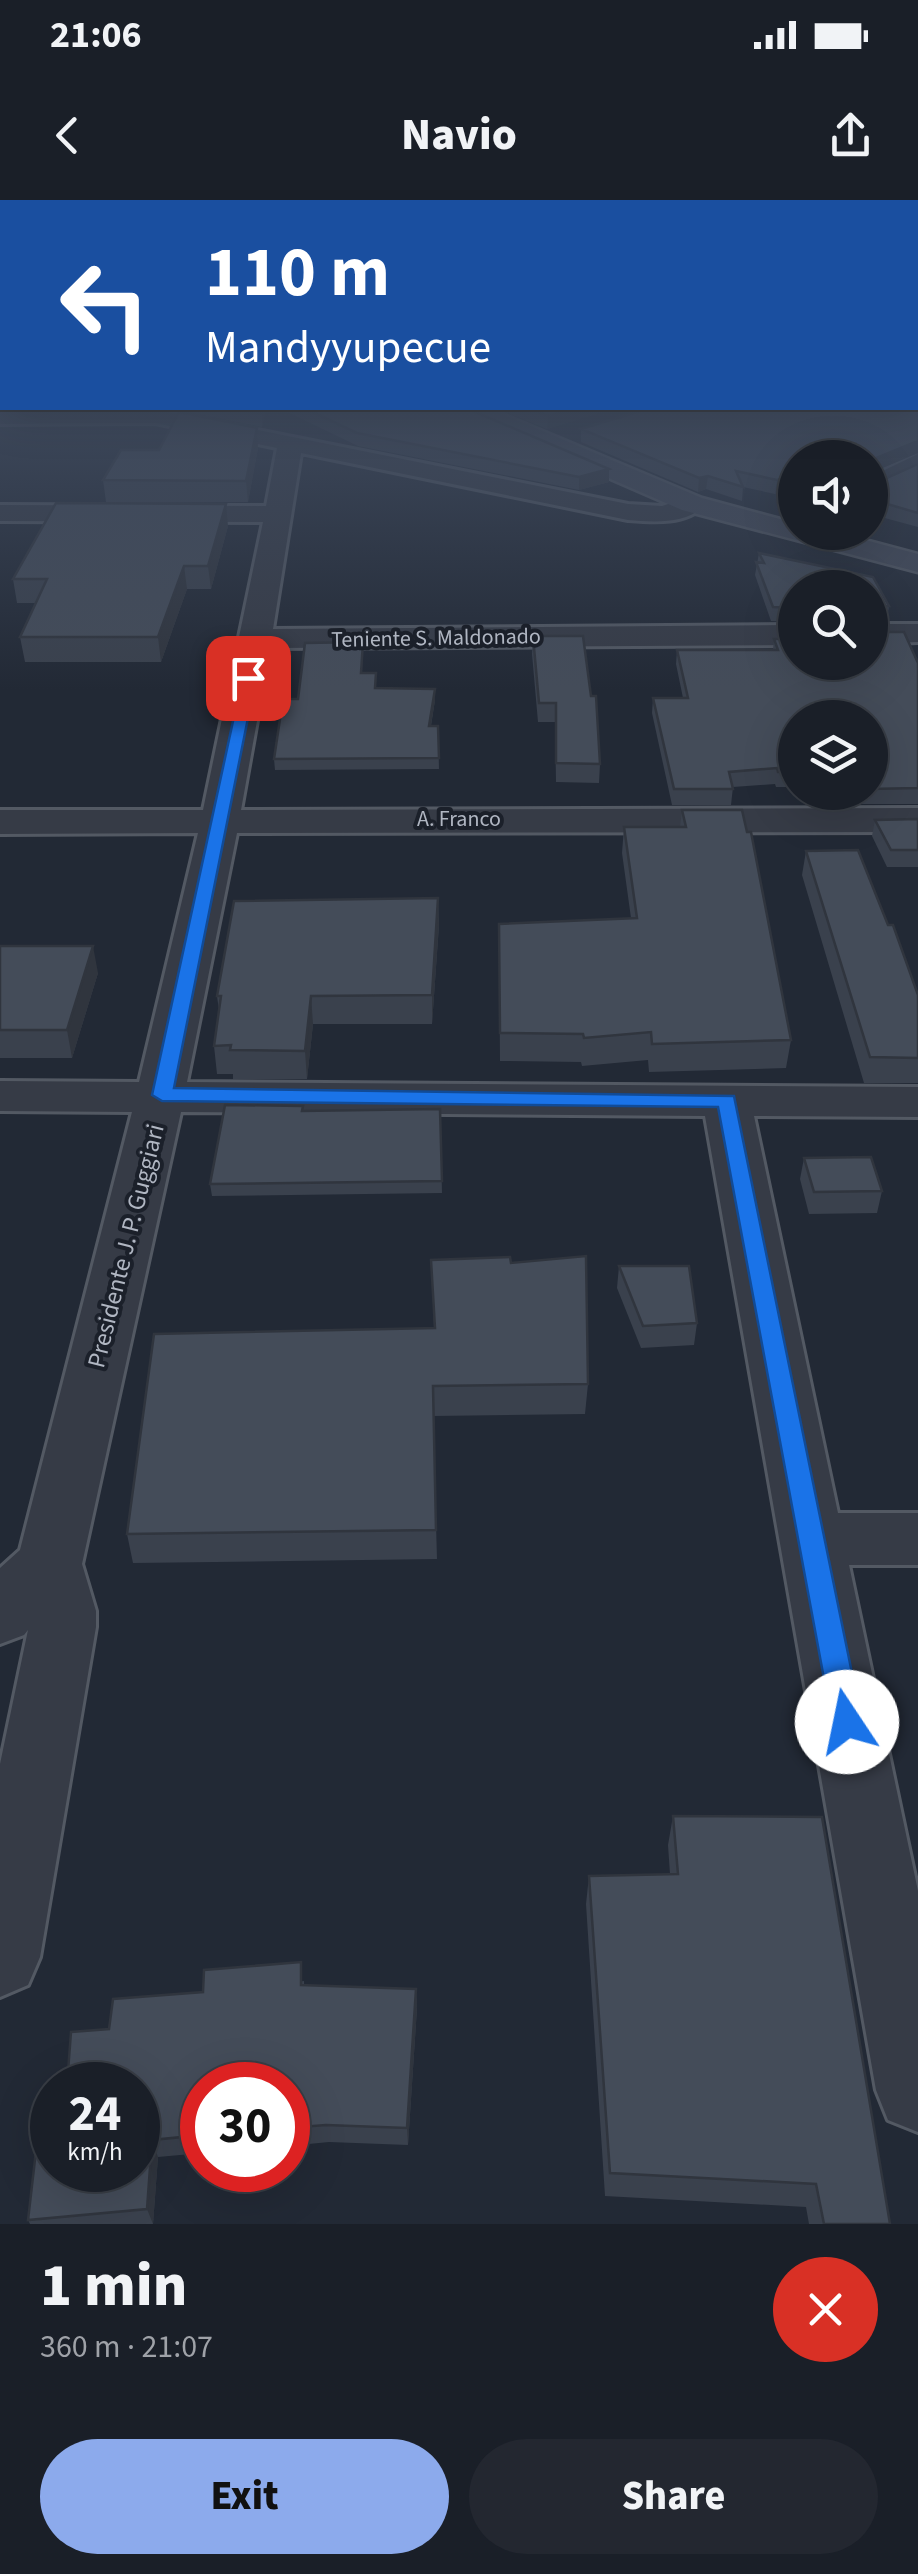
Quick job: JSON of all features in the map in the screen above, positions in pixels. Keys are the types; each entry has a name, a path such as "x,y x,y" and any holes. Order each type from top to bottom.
{"street":[{"name":"Presidente J. P. Guggiari","path":"25,1565 162,1095 281,500"},
{"path":"570,500 628,512 665,514 692,504"},
{"path":"684,500 778,525"},
{"path":"0,514 279,514"},
{"path":"870,550 918,563"},
{"name":"Teniente S. Maldonado","path":"256,639 778,634"},
{"path":"888,634 918,634"},
{"name":"A. Franco","path":"0,822 918,820"},
{"path":"0,1096 918,1102"},
{"path":"727,1100 918,2090"},
{"path":"812,1539 918,1539"},
{"path":"0,1615 14,1596 25,1565"},
{"path":"0,1957 62,1628 62,1610 25,1565"}],"building":[{"path":"888,500 918,500 918,513 888,504"},
{"path":"56,503 226,504 208,566 184,566 158,637 20,637 47,579 13,579"},
{"path":"759,553 840,570 778,570 778,607 773,607 756,562 764,563"},
{"path":"888,632 904,632 918,663 918,788 888,789 888,700 778,700 778,772 777,768 729,772 733,789 674,789 653,698 688,698 677,650 778,650 778,680 888,680"},
{"path":"533,636 583,636 591,696 596,696 600,764 556,763 556,703 539,703"},
{"path":"363,642 361,673 376,673 375,688 435,689 429,726 438,726 439,758 274,759 283,699 298,699 305,643"},
{"path":"682,810 742,810 747,832 751,832 791,1040 652,1044 651,1032 584,1038 583,1034 500,1033 499,924 637,918 624,827 686,827"},
{"path":"918,819 918,850 891,850 875,820"},
{"path":"858,850 888,925 893,925 918,995 918,1058 870,1057 806,851"},
{"path":"438,898 432,995 311,996 305,1051 230,1050 231,1045 214,1046 221,996 217,996 234,901"},
{"path":"0,946 93,946 67,1030 0,1030"},
{"path":"225,1105 303,1106 302,1111 440,1109 442,1181 210,1184"},
{"path":"871,1157 882,1191 814,1192 804,1158"},
{"path":"586,1256 588,1384 433,1386 436,1530 127,1534 154,1334 435,1328 431,1260 510,1257 511,1263"},
{"path":"619,1266 689,1266 697,1323 643,1326"},
{"path":"673,1816 822,1817 890,2224 824,2224 816,2184 610,2173 589,1876 678,1874"},
{"path":"301,1962 301,1985 416,1989 407,2128 310,2126 310,2062 180,2062 180,2137 160,2139 160,2062 69,2062 71,2032 109,2029 113,1999 203,1992 204,1970"},
{"path":"31,2192 148,2192 147,2209 28,2220"}],"route":[{"path":"248,678 162,1095 727,1100 847,1722"}]}
